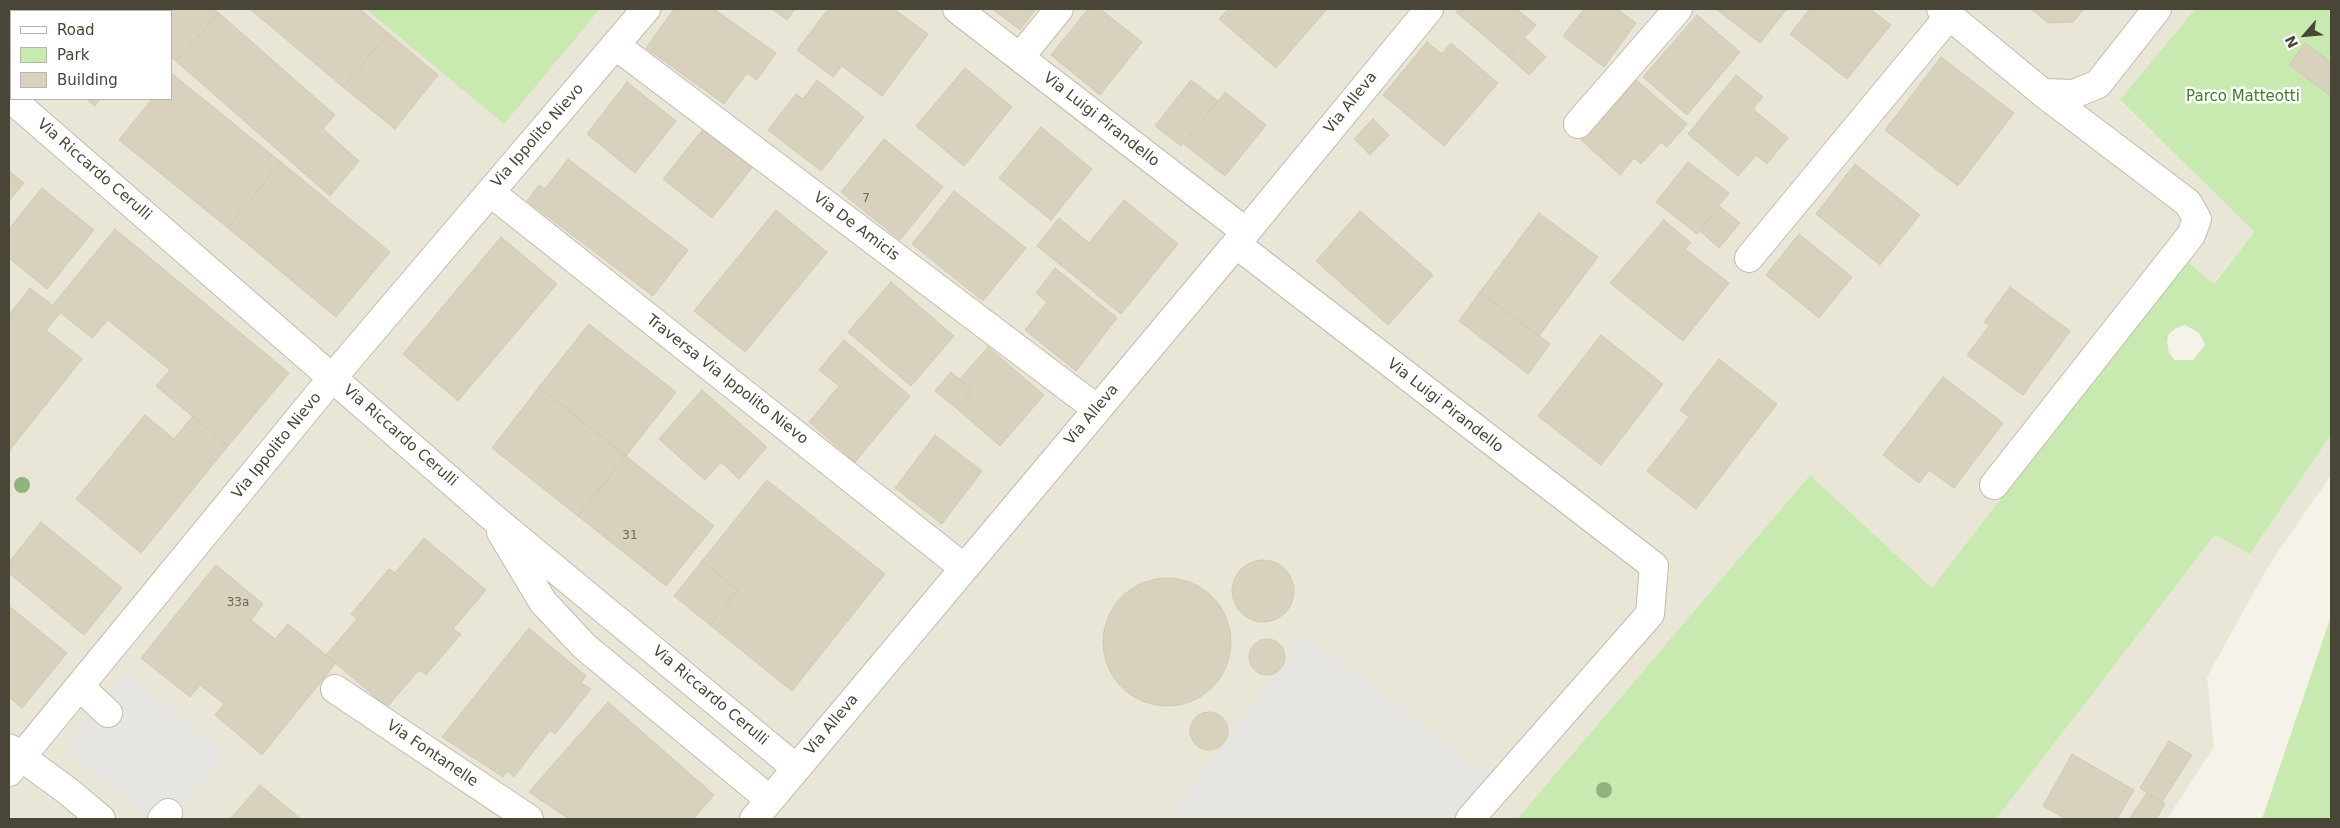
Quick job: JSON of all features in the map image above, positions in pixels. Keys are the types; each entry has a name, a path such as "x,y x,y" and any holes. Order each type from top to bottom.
{"street":[{"name":"Via Ippolito Nievo","path":"13,759 80,687 333,378 646,9"},
{"name":"Via Luigi Pirandello","path":"957,9 1020,57 1241,238 1654,566 1650,614 1470,819"},
{"path":"1020,57 1059,9"},
{"name":"Via Alleva","path":"762,809 1241,238 1429,9"},
{"path":"1578,124 1678,9"},
{"path":"2043,93 2074,94 2098,84 2157,9"},
{"path":"1749,258 1945,12 2043,93 2188,203 2197,219 2191,234 1994,485"},
{"name":"Via De Amicis","path":"615,46 1097,409"},
{"name":"Via Riccardo Cerulli","path":"12,100 491,516 796,768"},
{"name":"Traversa Via Ippolito Nievo","path":"490,192 964,568"},
{"path":"491,516 543,602 584,646 762,809"},
{"path":"80,687 108,714"},
{"name":"Via Fontanelle","path":"335,689 529,819"},
{"path":"13,759 100,819"}],"shaded area":[{"path":"9,9 2195,9 2120,101 2254,232 2213,284 2184,260 1932,588 1810,475 1517,819 9,819"},
{"path":"2331,435 2331,475 2269,565 2207,677 2214,747 2167,819 1996,819 2215,535 2250,554"},
{"path":"1306,635 1493,779 1458,819 1167,819"},
{"path":"127,673 225,755 171,819 151,819 65,749"}],"green space":[{"path":"366,9 600,9 504,124"},
{"name":"Parco Matteotti","path":"2195,9 2331,9 2331,435 2250,554 2215,535 1996,819 1517,819 1810,475 1932,588 2184,259 2214,284 2254,232 2120,100","holes":["2185,325 2199,333 2205,345 2193,360 2175,360 2169,353 2167,341 2169,334 2176,328"]},
{"path":"2331,616 2331,819 2262,819 2330,619"}],"building":[{"path":"96,9 98,10 43,10"},
{"path":"117,9 166,9 165,10"},
{"path":"214,9 219,13 176,61 172,58 172,10 165,10"},
{"path":"250,9 360,9 388,33 343,87"},
{"path":"674,9 714,9 776,53 757,80 747,73 724,104 646,48"},
{"path":"772,9 795,9 787,20"},
{"path":"828,9 894,9 928,34 882,96 842,66 833,77 797,50"},
{"path":"992,9 1036,9 1020,30"},
{"path":"1088,9 1100,9 1142,42 1100,95 1051,55"},
{"path":"1228,9 1327,9 1276,68 1219,19"},
{"path":"1459,9 1521,9 1519,11 1536,25 1508,56 1456,12"},
{"path":"1584,9 1617,9 1636,23 1604,67 1563,36"},
{"path":"1716,9 1787,9 1760,43"},
{"path":"1810,9 1870,9 1891,25 1847,79 1790,34"},
{"path":"2031,9 2084,9 2073,22 2048,23"},
{"path":"219,13 335,115 323,129 359,161 330,196 176,61"},
{"path":"1697,15 1740,52 1687,115 1643,77"},
{"path":"388,33 438,75 395,129 343,87"},
{"path":"1525,38 1546,57 1529,75 1508,56"},
{"path":"1427,42 1442,54 1451,43 1498,83 1444,146 1383,95"},
{"path":"2305,43 2331,62 2331,96 2289,65"},
{"path":"1941,57 2014,113 1958,186 1885,130"},
{"path":"965,68 1012,107 964,166 916,126"},
{"path":"172,74 281,162 228,228 119,140 151,100 172,100"},
{"path":"1736,75 1763,97 1753,109 1788,138 1767,164 1756,155 1738,176 1688,134"},
{"path":"1634,78 1687,124 1667,147 1661,142 1641,164 1634,158 1620,175 1581,140"},
{"path":"817,80 864,117 821,171 768,130 796,94 803,99"},
{"path":"1191,80 1218,101 1181,146 1155,126"},
{"path":"627,82 676,121 635,173 587,134"},
{"path":"1225,92 1266,125 1225,176 1184,144"},
{"path":"88,100 99,100 95,106"},
{"path":"1373,119 1389,135 1370,155 1354,139"},
{"path":"1041,127 1092,169 1051,220 999,178"},
{"path":"703,129 752,168 712,218 663,179"},
{"path":"884,139 943,187 900,240 841,192"},
{"path":"568,159 688,250 653,296 527,201 539,185 545,189"},
{"path":"281,162 390,252 336,317 228,228"},
{"path":"1688,162 1729,193 1697,234 1656,202"},
{"path":"1855,164 1920,215 1880,265 1816,214"},
{"path":"9,171 24,183 9,201"},
{"path":"42,188 94,230 47,289 9,258 9,229"},
{"path":"954,191 1026,248 983,301 912,244"},
{"path":"1124,200 1178,244 1121,314 1037,246 1059,218 1089,243"},
{"path":"1719,206 1740,223 1719,248 1699,230"},
{"path":"776,210 827,252 745,352 694,311"},
{"path":"1360,211 1433,275 1388,325 1316,261"},
{"path":"1539,213 1598,257 1539,336 1480,292"},
{"path":"1664,220 1691,243 1685,249 1729,283 1683,341 1610,283"},
{"path":"115,229 289,373 228,446 156,386 170,370 108,320 92,338 52,306"},
{"path":"1799,234 1852,277 1819,318 1766,275"},
{"path":"501,237 557,284 458,401 403,354"},
{"path":"1055,268 1117,318 1076,371 1025,330 1047,302 1036,293"},
{"path":"891,282 954,336 911,386 848,332"},
{"path":"2010,287 2070,331 2023,395 1967,355 1989,326 1984,322"},
{"path":"30,288 61,312 46,330 82,359 9,451 9,315"},
{"path":"1480,292 1550,344 1528,374 1459,321"},
{"path":"589,324 676,392 626,456 539,387"},
{"path":"1601,335 1663,384 1601,465 1538,416"},
{"path":"844,340 910,396 855,462 809,422 839,386 819,370"},
{"path":"988,347 1044,395 1000,446 956,408 972,390 959,380"},
{"path":"1719,359 1777,404 1696,509 1647,471 1689,417 1680,410"},
{"path":"951,372 972,390 956,408 935,391"},
{"path":"1943,377 2003,423 1954,488 1929,470 1919,483 1883,455"},
{"path":"539,387 626,456 578,516 492,448"},
{"path":"702,390 767,447 739,479 721,462 705,480 659,439"},
{"path":"145,415 174,439 193,416 228,446 141,553 76,499"},
{"path":"935,435 982,471 942,524 895,488"},
{"path":"626,456 714,526 666,586 578,516"},
{"path":"767,480 885,574 792,691 710,625 738,590 702,561"},
{"path":"41,522 122,588 84,635 9,573 9,562"},
{"path":"424,538 486,590 453,629 461,634 426,675 419,670 387,707 326,655 357,619 351,614 389,569 395,573"},
{"path":"1263,560 1275,562 1285,569 1292,579 1294,591 1292,603 1285,613 1275,620 1263,622 1251,620 1241,613 1234,603 1232,591 1234,579 1241,569 1251,562"},
{"path":"702,561 738,590 710,625 674,596"},
{"path":"216,565 263,604 251,620 275,639 288,624 336,663 262,755 215,715 224,704 200,685 190,697 141,658"},
{"path":"1167,578 1191,583 1203,589 1212,597 1220,606 1226,618 1231,642 1226,666 1220,678 1212,687 1203,695 1191,701 1167,706 1143,701 1131,695 1122,687 1114,678 1108,666 1103,642 1108,618 1114,606 1122,597 1131,589 1143,583"},
{"path":"9,606 67,653 22,708 9,697"},
{"path":"529,628 586,676 581,683 591,689 555,734 550,730 514,777 507,771 503,777 442,737"},
{"path":"1267,639 1274,640 1280,644 1284,650 1284,664 1280,670 1274,674 1267,675 1260,674 1254,670 1250,664 1249,657 1250,650 1254,644 1260,640"},
{"path":"608,702 714,795 693,819 569,819 529,792"},
{"path":"1209,712 1223,717 1228,731 1223,745 1209,750 1195,745 1190,731 1195,717"},
{"path":"2169,741 2192,755 2162,802 2140,788"},
{"path":"2072,754 2134,790 2117,819 2066,819 2043,806"},
{"path":"260,785 301,819 230,819"},
{"path":"2147,793 2165,804 2156,819 2129,819"}]}
